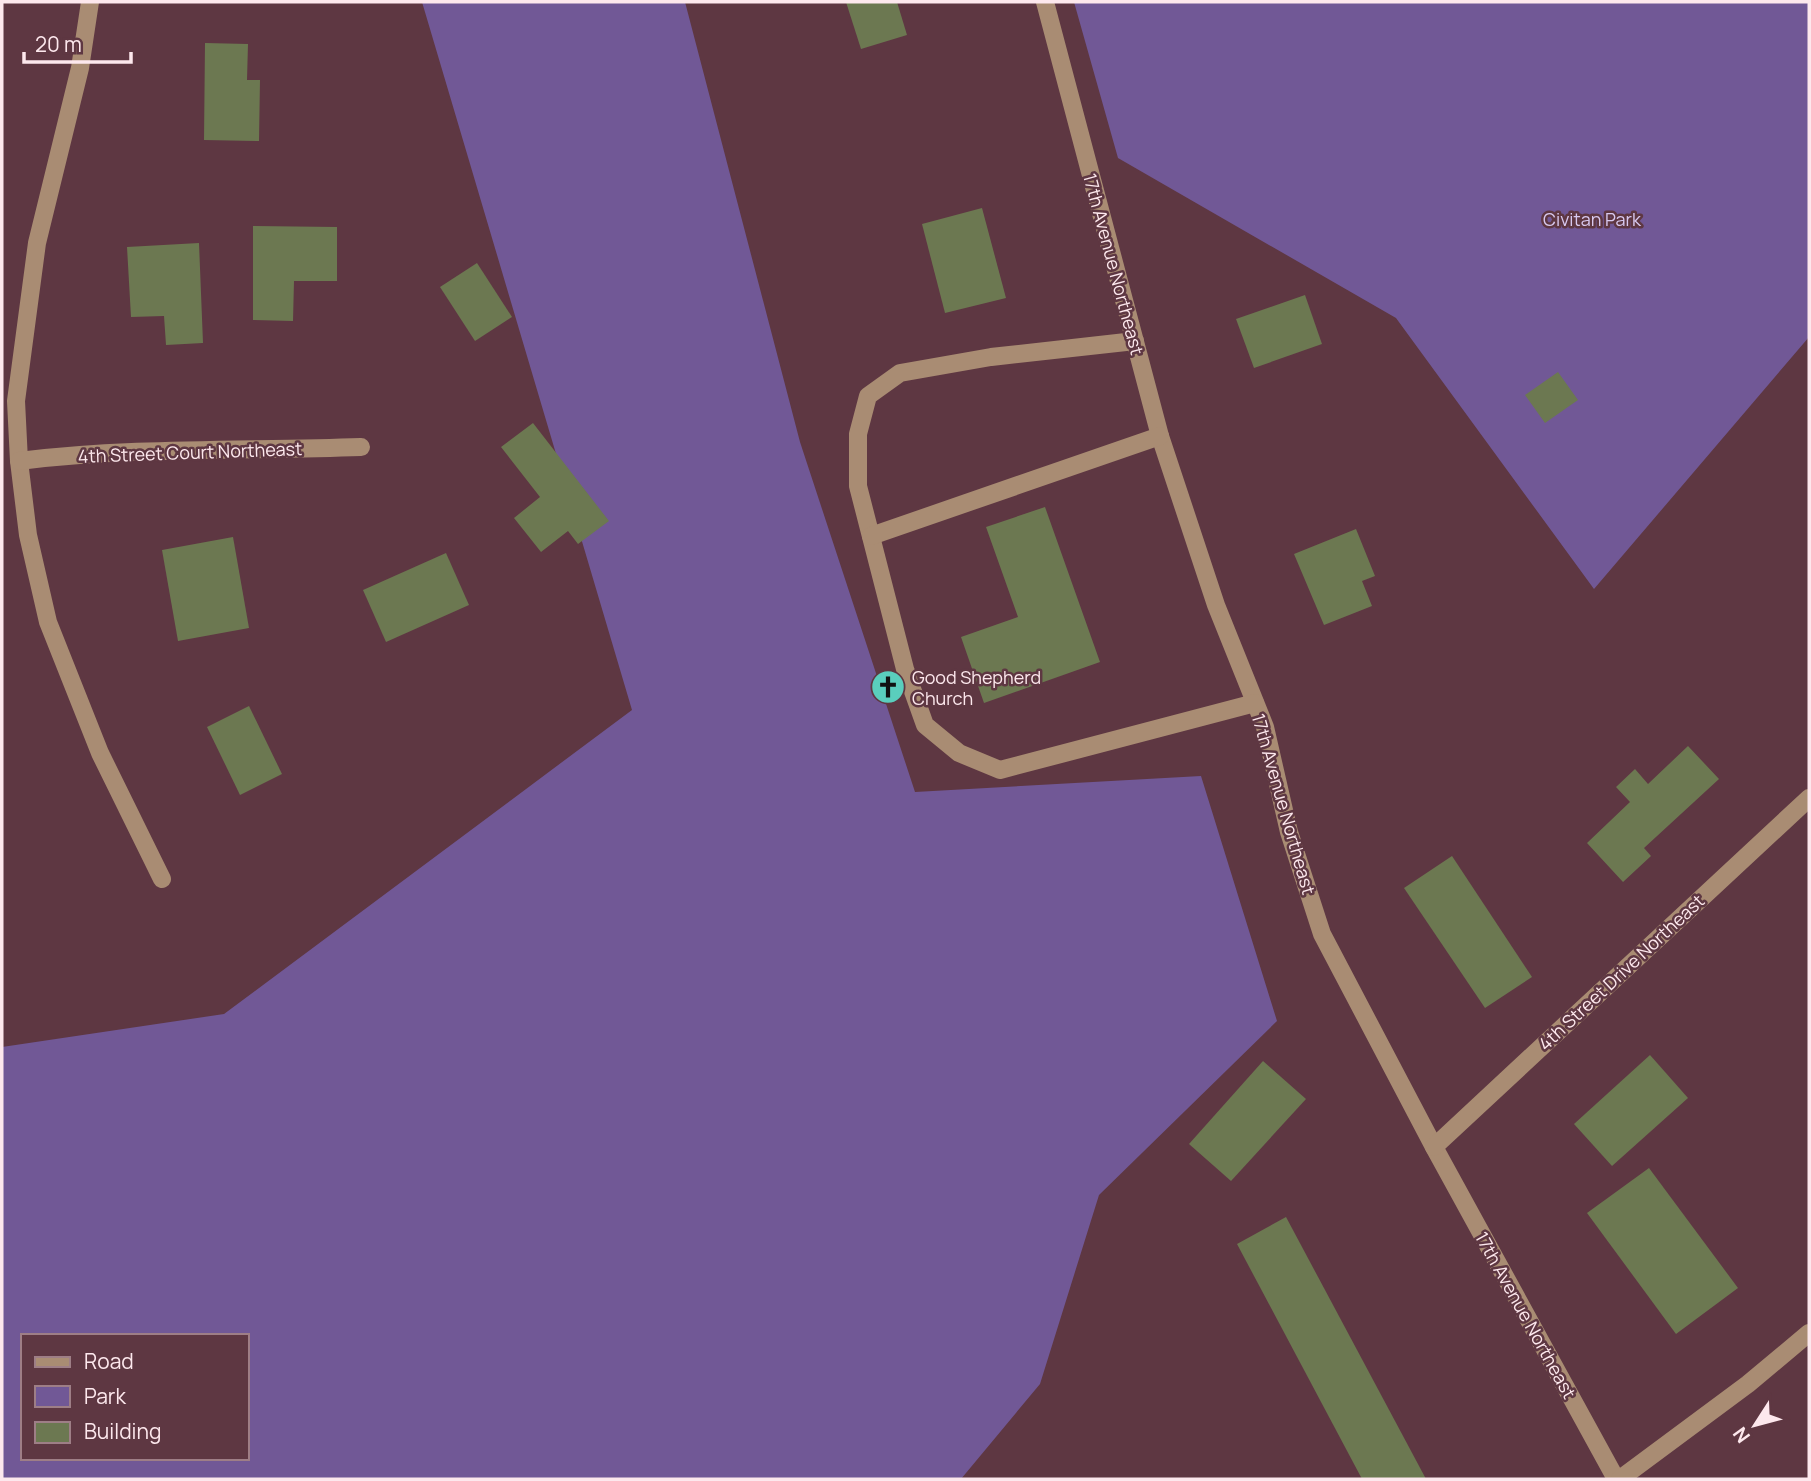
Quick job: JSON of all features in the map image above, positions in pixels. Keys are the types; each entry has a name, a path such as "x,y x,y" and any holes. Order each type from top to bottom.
{"street":[{"path":"90,2 80,68 37,243 16,401 19,461 28,535 48,622 100,753 162,879"},
{"name":"17th Avenue Northeast","path":"1045,2 1160,436 1216,605 1265,727 1289,832 1322,933 1434,1147 1618,1479"},
{"path":"1135,341 991,357 900,373 868,397 858,434 858,486 905,669 925,725 959,753 1000,770 1255,703"},
{"path":"871,536 1160,436"},
{"name":"4th Street Court Northeast","path":"19,461 94,452 210,452 361,447"},
{"name":"4th Street Drive Northeast","path":"1434,1147 1809,798"},
{"path":"1618,1479 1748,1384 1809,1333"}],"green space":[{"path":"422,2 685,2 800,442 915,792 1201,776 1277,1021 1099,1195 1040,1384 961,1479 2,1479 2,1047 224,1014 632,710"},
{"name":"Civitan Park","path":"1074,2 1809,2 1809,337 1594,589 1396,318 1118,158"}],"building":[{"path":"846,2 897,2 907,35 861,49"},
{"path":"205,43 248,44 247,80 260,80 259,141 204,140"},
{"path":"982,208 1006,298 945,313 922,224"},
{"path":"253,226 337,227 337,281 294,281 293,321 253,320"},
{"path":"199,243 203,343 166,345 164,316 131,317 127,247"},
{"path":"477,263 512,317 475,341 440,287"},
{"path":"1305,295 1322,344 1254,368 1236,319"},
{"path":"1558,372 1578,400 1545,423 1525,395"},
{"path":"533,423 609,521 578,544 568,531 541,552 514,518 540,497 501,447"},
{"path":"1045,507 1100,662 984,703 961,637 1018,617 986,527"},
{"path":"1356,529 1375,576 1362,581 1372,606 1324,625 1294,554"},
{"path":"233,537 249,628 178,641 162,550"},
{"path":"446,553 469,605 386,642 363,590"},
{"path":"249,706 282,774 240,795 207,727"},
{"path":"1688,746 1719,779 1644,848 1651,856 1623,882 1587,843 1630,802 1616,787 1635,769 1648,784"},
{"path":"1452,856 1532,977 1485,1008 1404,888"},
{"path":"1650,1055 1688,1098 1612,1166 1574,1124"},
{"path":"1263,1061 1306,1099 1231,1181 1189,1144"},
{"path":"1649,1168 1738,1288 1676,1334 1587,1213"},
{"path":"1286,1217 1426,1479 1362,1479 1237,1244"}],"place":[{"name":"Good Shepherd Church","path":"888,687"}]}
